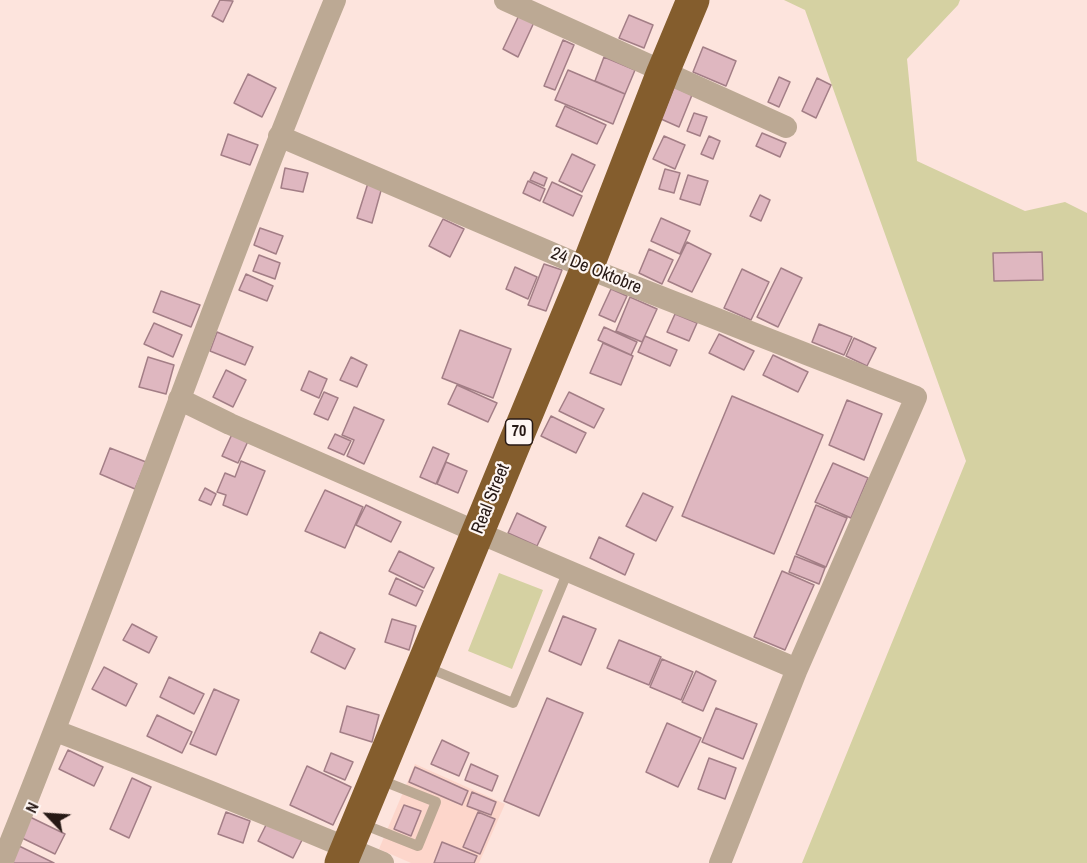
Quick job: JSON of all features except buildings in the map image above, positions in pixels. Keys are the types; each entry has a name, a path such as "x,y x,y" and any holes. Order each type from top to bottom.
{"highway":[{"name":"Real Street","path":"348,844 587,268 693,0"}],"street":[{"path":"2,863 56,731 279,136 335,0"},
{"path":"505,0 786,127"},
{"name":"24 De Oktobre","path":"279,136 587,268 916,397 797,669"},
{"path":"179,399 230,424 477,532 797,669 720,863"},
{"path":"56,731 348,844 383,863"}],"lane":[{"path":"423,666 513,703 568,571"},
{"path":"348,844 417,846 436,802 375,778"}],"shaded area":[{"path":"784,0 960,0 958,5 907,59 917,161 1025,211 1065,202 1087,213 1087,863 802,863 966,461 805,10"},
{"path":"499,573 543,590 512,669 468,651"},
{"path":"415,764 505,804 479,863 411,863 379,849"}]}
